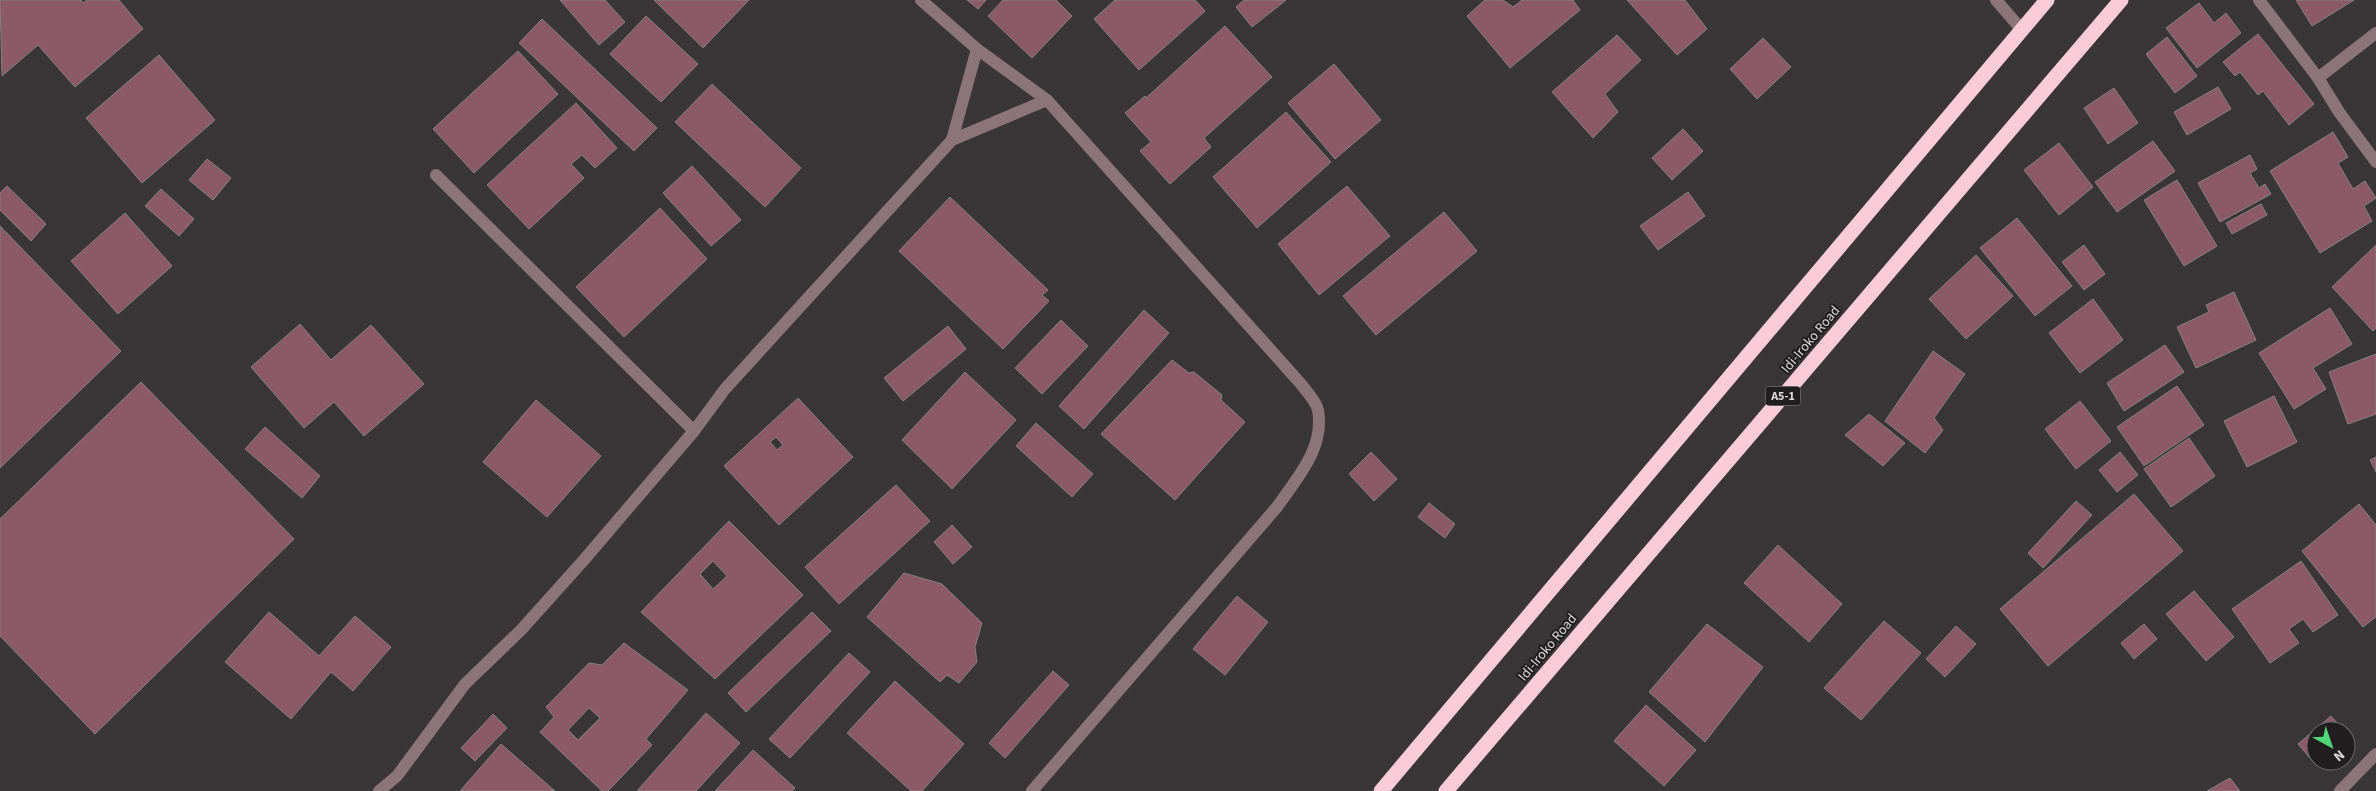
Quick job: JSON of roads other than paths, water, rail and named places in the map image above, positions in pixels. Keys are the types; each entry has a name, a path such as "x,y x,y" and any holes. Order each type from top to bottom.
{"highway":[{"path":"1381,791 2047,0"},
{"name":"Idi-Iroko Road","path":"1446,791 2121,0"}],"street":[{"path":"921,0 977,49 1047,100 1301,384 1318,408 1318,430 1311,459 1277,507 1032,791"},
{"path":"1996,0 2022,30"},
{"path":"2259,0 2318,78 2339,112 2376,162"},
{"path":"2318,78 2376,33"},
{"path":"952,140 977,49"},
{"path":"379,791 397,776 465,684 527,623 694,431 725,389 952,140 1047,100"},
{"path":"436,175 694,431"},
{"path":"2340,791 2376,754"}]}
